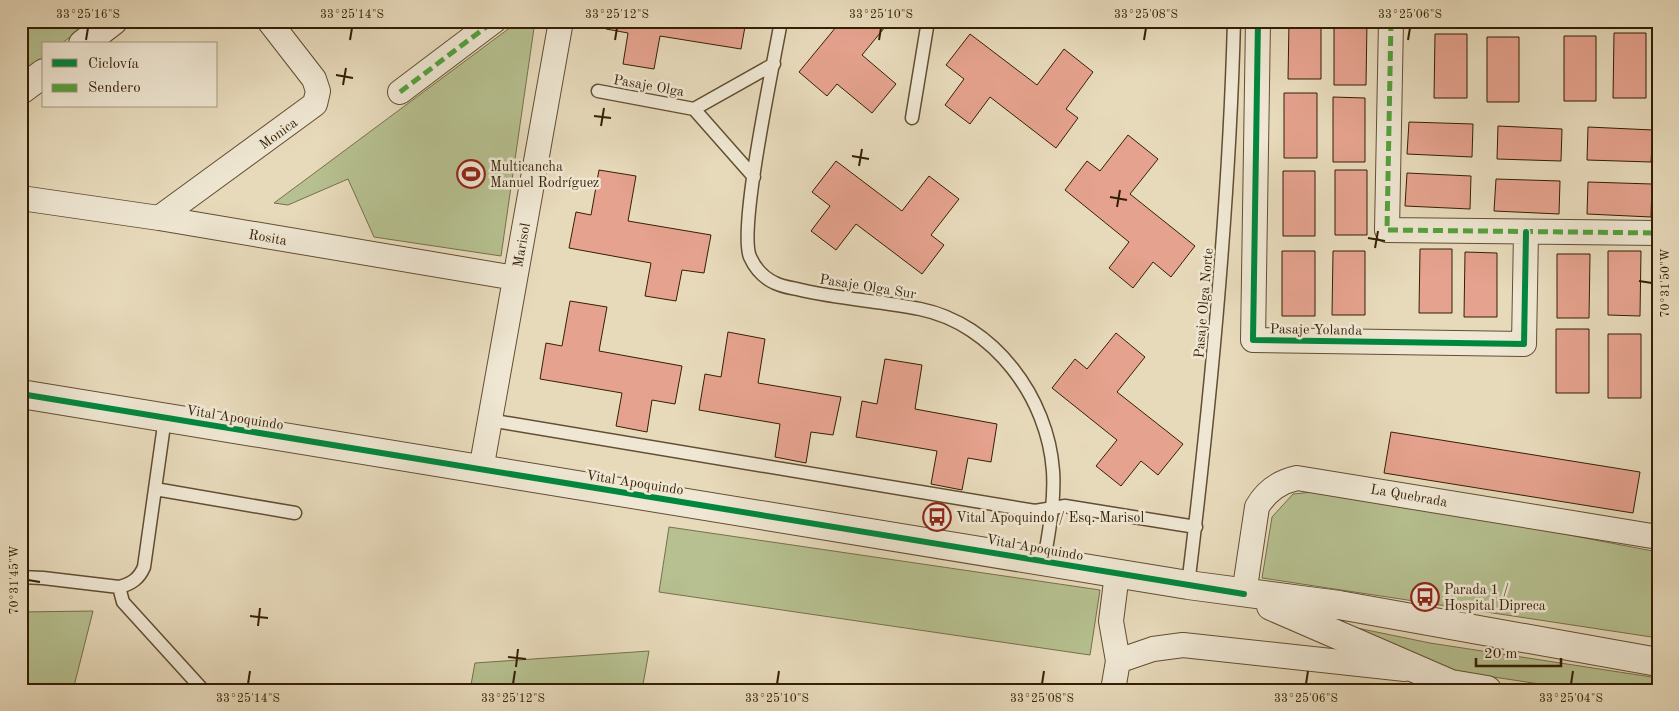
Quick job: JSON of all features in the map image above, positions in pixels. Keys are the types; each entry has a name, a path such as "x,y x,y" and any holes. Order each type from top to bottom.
{"street":[{"path":"86,42 113,21"},
{"name":"Monica","path":"159,218 315,104 318,91 314,79 269,21"},
{"path":"400,92 494,21"},
{"name":"Marisol","path":"481,470 560,21"},
{"name":"Pasaje Yolanda","path":"1258,21 1253,340 1524,344 1526,232"},
{"path":"1391,21 1387,230 1658,233"},
{"path":"21,90 42,74"},
{"name":"Rosita","path":"21,198 159,218 515,278"},
{"name":"Vital Apoquindo","path":"21,394 1117,574 1244,594 1339,606 1658,662"},
{"name":"La Quebrada","path":"1244,594 1257,507 1262,498 1277,485 1297,478 1658,537"},
{"path":"1113,690 1118,661 1111,620 1117,574"},
{"name":"Vital Apoquindo","path":"1244,594 1419,670 1450,687 1487,690"},
{"path":"1118,661 1153,649 1183,645 1419,670"}],"lane":[{"name":"Pasaje Olga Sur","path":"781,21 754,177 746,238 747,248 756,268 765,278 776,284 819,294 922,309 946,317 968,329 1006,360 1022,380 1044,424 1053,471 1052,508 1044,561"},
{"path":"912,118 928,21"},
{"name":"Pasaje Olga Norte","path":"1188,585 1213,368 1226,199 1234,21"},
{"name":"Pasaje Olga","path":"694,109 774,64"},
{"name":"Pasaje Olga","path":"598,91 694,109 754,177"},
{"path":"21,577 119,587 128,585 140,576 144,567 166,418"},
{"path":"489,420 1035,511 1066,506 1196,527"},
{"path":"155,490 295,513"},
{"path":"119,587 123,602 203,690"}],"green space":[{"path":"21,21 91,21 64,42 42,42 42,58 21,73"},
{"path":"519,21 535,21 501,256 374,237 348,179 288,205 274,203"},
{"path":"1333,490 1658,552 1658,638 1262,578 1272,517 1293,494"},
{"path":"669,527 1100,590 1090,655 659,592"},
{"path":"93,611 73,690 21,690 21,612"},
{"path":"1357,628 1430,643 1658,678 1656,690 1579,690 1441,669"},
{"path":"649,651 642,690 470,690 475,663"}],"building":[{"path":"607,21 746,21 741,49 660,36 654,69 623,64 628,33 606,29"},
{"path":"841,21 890,21 862,55 896,84 872,113 837,84 827,96 799,72"},
{"path":"1289,21 1321,21 1321,79 1288,79"},
{"path":"1334,21 1367,21 1366,85 1334,85"},
{"path":"1467,21 1467,22 1434,22"},
{"path":"1488,21 1520,21 1520,27 1487,27"},
{"path":"1565,21 1597,21 1597,26 1565,26"},
{"path":"1614,21 1647,21 1647,24 1614,24"},
{"path":"1614,33 1646,33 1646,98 1613,98"},
{"path":"970,34 1037,85 1064,49 1093,72 1066,109 1078,118 1056,148 990,97 970,124 945,105 964,79 946,65"},
{"path":"1435,34 1467,34 1467,98 1434,98"},
{"path":"1564,36 1596,36 1596,101 1564,101"},
{"path":"1487,37 1519,37 1519,102 1487,102"},
{"path":"1284,93 1317,93 1317,158 1284,158"},
{"path":"1333,97 1365,98 1365,162 1333,162"},
{"path":"1409,122 1473,124 1472,157 1407,154"},
{"path":"1498,126 1562,129 1561,161 1497,159"},
{"path":"1588,127 1653,130 1651,162 1587,160"},
{"path":"1128,135 1158,159 1130,194 1195,246 1171,277 1153,262 1133,288 1109,268 1129,242 1065,190 1087,161 1100,171"},
{"path":"836,161 902,211 929,176 959,199 931,235 944,245 922,274 856,224 836,250 811,231 830,206 812,192"},
{"path":"599,170 636,176 628,221 711,235 704,273 682,270 676,301 645,296 651,263 569,248 576,212 591,215"},
{"path":"1335,170 1367,170 1367,235 1335,235"},
{"path":"1283,171 1315,171 1315,236 1283,236"},
{"path":"1407,173 1471,176 1470,209 1405,206"},
{"path":"1496,179 1560,181 1559,214 1494,211"},
{"path":"1588,182 1652,184 1651,217 1587,214"},
{"path":"1420,249 1452,249 1452,313 1419,313"},
{"path":"1282,251 1315,251 1315,316 1282,316"},
{"path":"1333,251 1365,251 1365,315 1332,315"},
{"path":"1608,251 1641,251 1640,316 1608,315"},
{"path":"1465,252 1497,253 1497,317 1464,317"},
{"path":"1557,254 1590,254 1589,318 1557,318"},
{"path":"570,301 607,307 599,351 682,366 675,404 652,400 647,432 616,426 622,393 540,379 546,343 562,346"},
{"path":"1556,329 1589,329 1589,393 1556,393"},
{"path":"728,332 765,339 758,383 841,397 833,435 811,432 806,463 775,457 780,424 699,410 705,374 721,377"},
{"path":"1116,333 1145,357 1117,392 1183,444 1158,475 1141,461 1121,486 1096,466 1117,440 1052,388 1075,359 1087,369"},
{"path":"1608,334 1641,334 1641,398 1608,398"},
{"path":"885,359 922,365 915,409 997,424 991,462 968,458 962,490 931,484 937,451 856,437 862,401 877,404"},
{"path":"1391,432 1640,472 1633,513 1384,473"}],"marked path":[{"path":"400,92 494,21"},
{"path":"1391,21 1387,230 1658,233"}],"cycle path":[{"path":"1258,21 1253,340 1524,344 1526,232"},
{"path":"21,394 1244,594"}],"place":[{"name":"Multicancha Manuel Rodríguez","path":"471,174"},
{"name":"Vital Apoquindo / Esq. Marisol","path":"937,517"},
{"name":"Parada 1 / Hospital Dipreca","path":"1425,597"}]}
